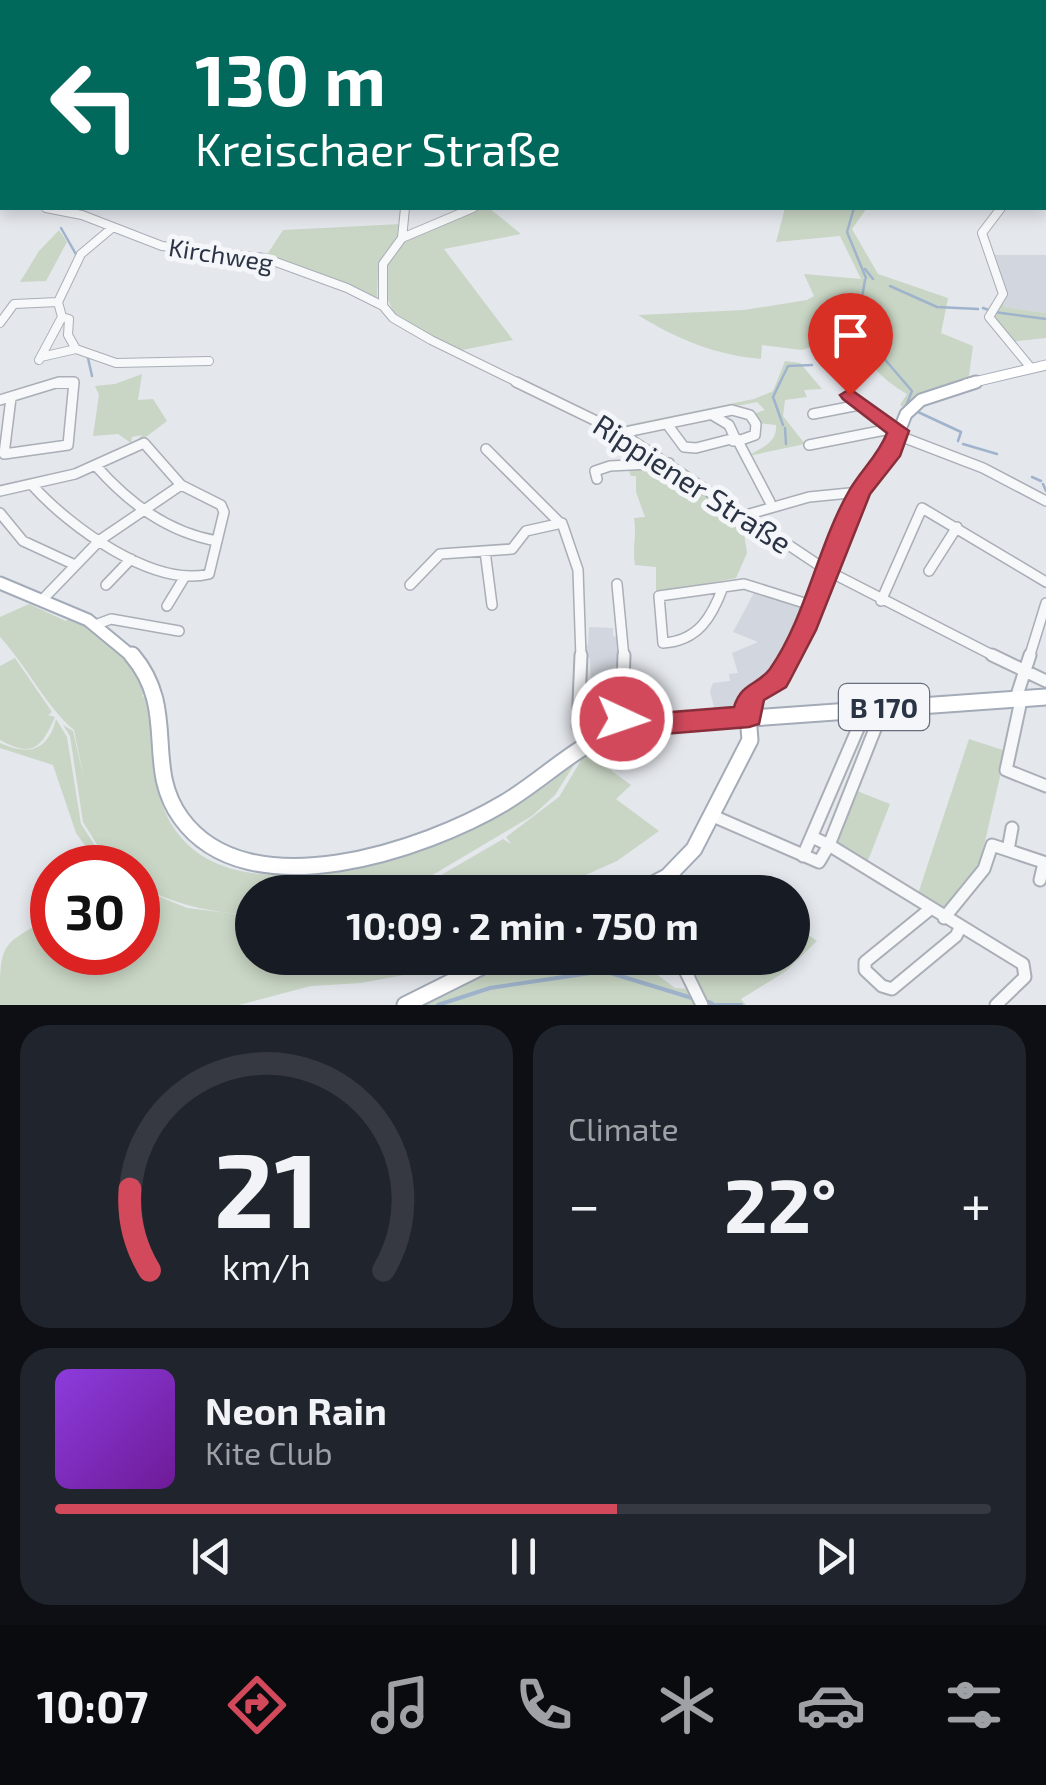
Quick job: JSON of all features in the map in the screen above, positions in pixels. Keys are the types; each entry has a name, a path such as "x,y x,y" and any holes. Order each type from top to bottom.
{"main road":[{"path":"666,875 685,862 713,816 750,740 748,704 754,693 777,680 787,664 860,492 889,456 906,414 920,400 945,389 1046,365"},
{"name":"B 170","path":"0,582 95,625 133,656 154,689 162,765 176,815 198,839 228,857 278,868 331,865 442,832 476,818 522,791 586,743 626,726 1018,695 1046,697"},
{"path":"405,1005 466,975"}],"street":[{"name":"Kirchweg","path":"55,210 162,246 265,258 303,269 383,306"},
{"path":"391,316 383,306 383,264 402,238 405,210"},
{"path":"402,238 468,210"},
{"path":"999,210 982,233 1003,294 989,317 1031,368"},
{"path":"112,228 82,254 58,302 62,317 40,359 76,348 116,363 210,361"},
{"path":"0,323 14,304 58,302"},
{"name":"Rippiener Straße","path":"391,316 431,340 621,433 826,570 881,601 1046,680"},
{"path":"62,317 69,320 68,335 76,348"},
{"path":"0,400 59,382 74,382 68,445 4,454 12,398"},
{"path":"850,395 897,431 983,468 1046,502"},
{"path":"813,414 859,405"},
{"path":"621,433 732,410 750,416 758,432 737,441 684,447 667,424"},
{"path":"714,416 728,425 770,502"},
{"path":"809,445 897,431"},
{"path":"0,491 34,486 96,466 140,442 150,446 160,464 181,485 221,505 224,512 209,574 198,580 184,578 131,559 100,540 34,486"},
{"path":"486,449 521,488 562,523 577,563 578,726 586,743"},
{"path":"598,480 596,472 610,466 669,464"},
{"path":"96,466 143,508 179,530 217,541"},
{"path":"42,599 100,540 181,485"},
{"path":"746,515 808,497 860,492"},
{"path":"881,601 922,508 1046,582"},
{"path":"0,513 24,541 75,565"},
{"path":"410,585 440,554 512,549 526,531 562,523"},
{"path":"929,570 956,527"},
{"path":"485,551 492,605"},
{"path":"106,585 131,559"},
{"path":"166,606 184,578"},
{"path":"617,584 626,726"},
{"path":"722,586 700,632 683,641 663,642 660,596 722,586 744,584 814,606"},
{"path":"1046,603 1024,668 1006,770 1046,786"},
{"path":"95,625 111,619 179,631"},
{"path":"713,816 803,856 822,861 878,729 871,721 859,726 803,856"},
{"path":"1008,850 1012,828"},
{"path":"812,837 830,844 929,910 1023,964 1025,977 996,1005"},
{"path":"944,918 984,868 992,845 1045,863 1040,880"},
{"path":"929,910 865,962 865,970 882,986 892,989 960,928"},
{"path":"687,975 699,999"}],"shaded area":[{"path":"988,255 1046,255 1046,313 1004,307"},
{"path":"756,589 807,605 774,673 748,688 737,709 715,712 710,691 713,683 730,681 729,674 738,673 732,653 758,642 733,632"},
{"path":"589,627 613,628 613,636 619,637 617,697 612,698 616,718 593,724 597,706 592,704 590,658 584,656 583,645 588,645"}],"green space":[{"path":"471,210 491,210 521,234 444,249 513,340 457,351 394,313 386,296 386,265 405,239"},
{"path":"784,210 866,210 852,229 878,274 948,298 941,333 973,346 968,383 907,409 900,405 907,394 874,368 853,333 802,350 762,345 761,359 697,344 638,315 744,310 807,300 814,296 804,274 861,279 840,236 776,242"},
{"path":"402,224 400,237 378,270 377,299 266,256 283,230"},
{"path":"59,230 67,242 46,281 20,282 39,251"},
{"path":"1003,301 1004,307 1046,313 1046,338 1010,342 992,320 992,313"},
{"path":"785,361 800,363 822,389 804,390 807,397 785,400 783,416 805,444 748,456 766,445 776,432 776,425 757,423 751,415 765,410 757,402 617,427 754,399 773,391"},
{"path":"142,374 138,400 153,399 167,421 142,440 137,440 142,435 132,437 131,443 118,434 93,436 99,395 95,386 115,384"},
{"path":"627,467 670,470 734,516 744,533 747,553 736,578 656,593 656,567 635,565 634,518 645,517 636,492 636,476 631,476"},
{"path":"29,604 66,621 70,618 83,623 125,656 139,678 142,696 150,699 157,789 175,829 201,855 235,870 274,875 235,875 235,913 193,906 160,895 160,845 97,845 83,822 70,736 63,725 73,731 84,779 74,730 54,710 0,637 0,617"},
{"path":"15,658 52,712 48,715 55,717 46,736 29,749 0,740 0,666"},
{"path":"56,719 67,737 81,824 95,845 84,845 76,833 53,765 0,748 0,743 20,749 36,748"},
{"path":"969,739 1006,751 979,867 941,911 917,897"},
{"path":"586,752 631,785 616,799 659,831 617,861 585,875 441,875 503,839 511,844 506,837 559,797"},
{"path":"579,757 555,795 532,816 433,875 274,875 317,873 409,855 409,851 497,816"},
{"path":"857,791 890,804 867,863 836,843"},
{"path":"160,897 187,908 235,914 235,975 404,975 311,986 239,1005 0,1005 3,957 6,948 30,929 30,975 160,975"},
{"path":"483,975 658,975 675,988 689,989 697,1005 422,1005"},
{"path":"693,975 780,975 741,999 746,1005 708,1005"}],"waterway":[{"path":"853,210 847,232 866,278"},
{"path":"61,228 77,256"},
{"path":"865,269 873,279"},
{"path":"865,280 857,327 912,391 906,406"},
{"path":"890,286 937,307 978,309"},
{"path":"983,308 989,310"},
{"path":"994,312 1046,319"},
{"path":"822,362 845,344 846,336"},
{"path":"88,358 92,376"},
{"path":"783,425 773,397 788,366 812,365"},
{"path":"918,412 961,432 958,441"},
{"path":"785,428 786,444"},
{"path":"963,444 997,454"},
{"path":"1032,477 1041,481"},
{"path":"1043,484 1046,491"},
{"path":"438,1005 490,988 604,971 692,998"},
{"path":"709,1002 714,1005"},
{"path":"717,1005 741,1005"}],"route":[{"path":"622,719 626,726 749,716 748,704 754,693 777,680 804,630 860,492 889,456 899,431 850,395"}]}
